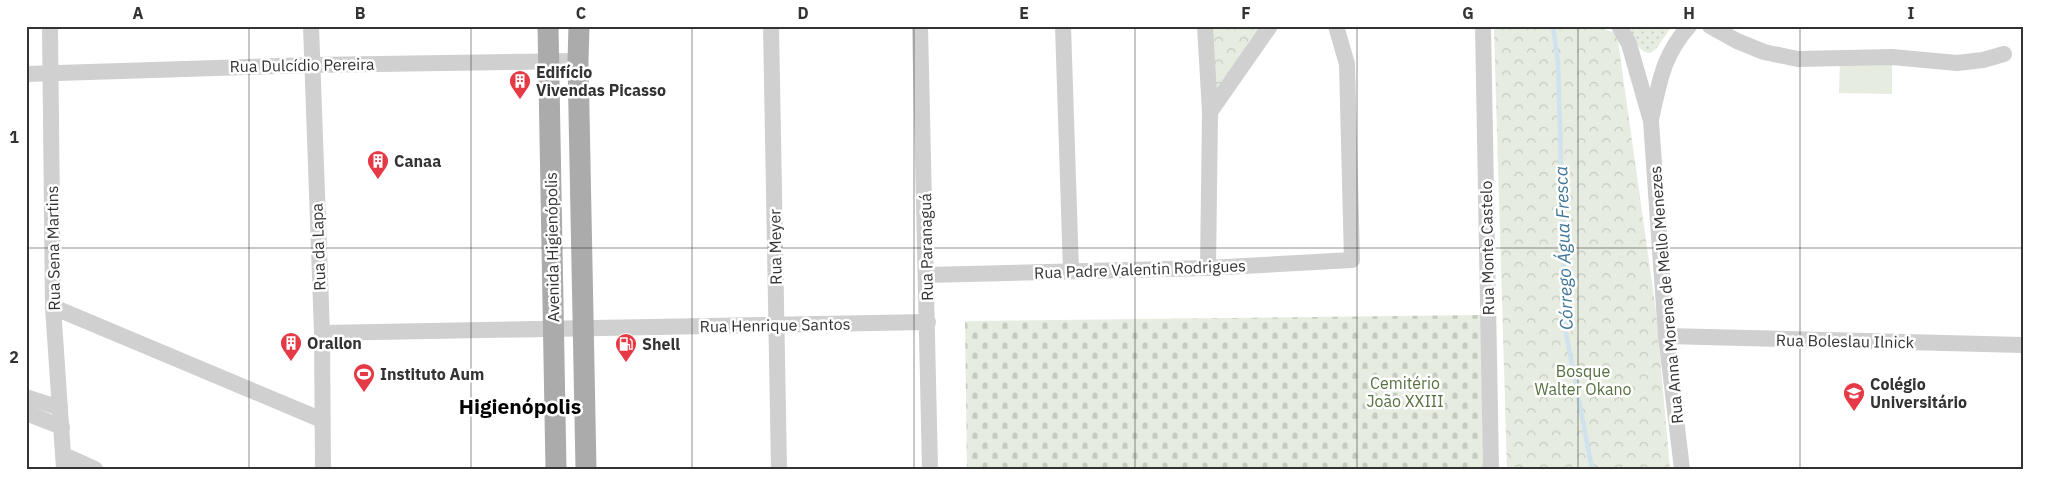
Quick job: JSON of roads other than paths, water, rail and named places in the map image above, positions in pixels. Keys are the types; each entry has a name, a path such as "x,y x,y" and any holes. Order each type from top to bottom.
{"main road":[{"name":"Avenida Higienópolis","path":"548,26 556,469"},
{"name":"Avenida Higienópolis","path":"579,26 578,61 586,469"}],"street":[{"name":"Rua Sena Martins","path":"50,26 53,308 64,462"},
{"name":"Rua da Lapa","path":"311,26 322,333 323,469"},
{"name":"Rua Meyer","path":"771,26 779,469"},
{"name":"Rua Paranaguá","path":"920,26 928,275 930,469"},
{"path":"1063,26 1071,271"},
{"path":"1204,26 1210,112 1208,268"},
{"path":"1210,112 1270,26"},
{"name":"Rua Padre Valentin Rodrigues","path":"928,275 1208,268 1352,260 1347,64 1336,26"},
{"name":"Rua Monte Castelo","path":"1483,26 1491,469"},
{"path":"1619,26 1629,44 1651,121"},
{"path":"1651,121 1663,67 1669,54 1689,26"},
{"path":"1710,26 1737,41 1764,52 1798,59 1892,57 1957,63 1983,60 2004,54"},
{"name":"Rua Dulcídio Pereira","path":"26,74 311,65 578,61"},
{"name":"Rua Anna Morena de Mello Menezes","path":"1651,121 1666,336 1682,469"},
{"path":"53,308 322,420"},
{"name":"Rua Henrique Santos","path":"322,333 928,322"},
{"name":"Rua Boleslau Ilnick","path":"1666,336 2023,345"},
{"path":"26,397 60,408"},
{"path":"26,413 62,427"},
{"path":"64,462 95,469"}],"waterway":[{"name":"Córrego Água Fresca","path":"1553,26 1558,62 1566,333 1592,469"}],"place":[{"name":"Edifício Vivendas Picasso","path":"520,100"},
{"name":"Canaa","path":"378,180"},
{"name":"Orallon","path":"291,362"},
{"name":"Shell","path":"626,363"},
{"name":"Instituto Aum","path":"364,393"},
{"name":"Colégio Universitário","path":"1854,412"}],"district":[{"name":"Higienópolis","path":"520,407"}],"park label":[{"name":"Bosque Walter Okano","path":"1583,380"},
{"name":"Cemitério João XXIII","path":"1405,392"}]}
